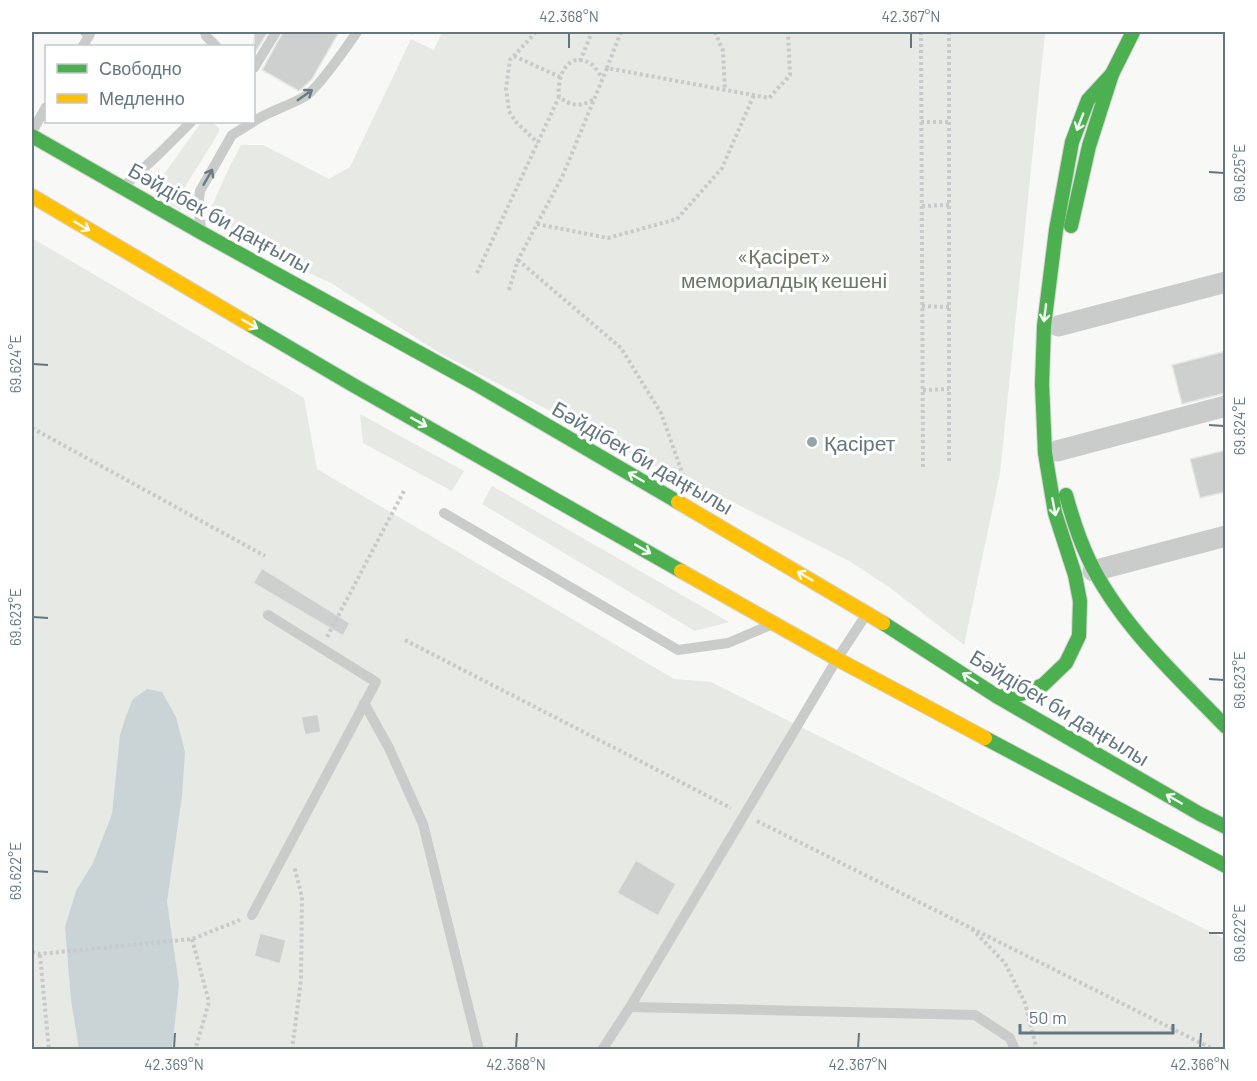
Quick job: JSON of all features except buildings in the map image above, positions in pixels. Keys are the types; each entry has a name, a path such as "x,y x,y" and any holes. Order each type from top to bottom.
{"main road":[{"path":"1133,32 1112,74 1089,146 1069,233 1054,384 1057,451 1069,511 1093,571 1132,627 1226,727"},
{"path":"998,697 1021,694 1043,685 1066,663 1079,636 1080,601 1076,575 1055,513 1045,453 1042,384 1044,326 1056,230 1072,142 1088,100 1112,74"},
{"name":"Бәйдібек би даңғылы","path":"32,134 202,233 476,384 868,613 998,697 1226,827"},
{"path":"32,196 353,385 837,659 1226,866"}],"street":[{"path":"1058,326 1226,282"},
{"path":"1057,451 1226,406"},
{"path":"1093,571 1226,536"}],"lane":[{"path":"84,45 90,34 85,32"},
{"path":"205,32 215,45"},
{"path":"255,66 276,32"},
{"path":"255,120 307,96 357,32"},
{"path":"32,134 45,109"},
{"path":"123,187 189,123"},
{"path":"202,233 198,207 200,191 232,135 250,123"},
{"path":"444,513 678,650 728,643 773,623"},
{"path":"603,1050 837,659 868,613"},
{"path":"252,915 376,682 268,615"},
{"path":"364,703 389,748 423,824 479,1050"},
{"path":"630,1007 975,1015 1010,1038 1016,1050"}],"path":[{"path":"536,32 510,60 506,88 509,111 516,122 538,142"},
{"path":"580,61 592,32"},
{"path":"509,290 518,260 566,168 621,32"},
{"path":"715,32 723,51 725,90"},
{"path":"607,68 769,98 790,75 788,32"},
{"path":"921,32 924,468"},
{"path":"949,32 949,464"},
{"path":"514,56 560,77"},
{"path":"477,273 559,97 558,84 562,70 580,61 591,64 602,78"},
{"path":"537,224 608,238 677,219 722,168 754,95"},
{"path":"559,97 570,105 584,105 594,100"},
{"path":"921,122 949,122"},
{"path":"922,206 949,205"},
{"path":"518,260 621,348 661,413 685,482"},
{"path":"922,306 949,307"},
{"path":"923,390 949,390"},
{"path":"32,428 265,556"},
{"path":"321,648 405,489"},
{"path":"405,640 745,815 1215,1050"},
{"path":"290,844 302,897 301,980 292,1050"},
{"path":"32,952 40,954 192,939 252,915"},
{"path":"969,927 1005,963 1025,1003 1037,1050"},
{"path":"192,939 208,1002 195,1050"},
{"path":"40,954 49,1050"}],"green space":[{"name":"«Қасірет» мемориалдық кешені","path":"442,32 1045,32 1000,473 964,645 889,587 851,562 719,495 685,482 438,352 331,283 248,245 210,210 241,145 263,145 329,179 350,167 411,39 434,50"},
{"path":"212,123 219,128 219,132 180,195 181,211 152,191 200,124"},
{"path":"32,238 304,398 317,469 674,679 711,682 1225,939 1225,1049 32,1050"},
{"path":"360,414 464,471 452,491 363,443"},
{"path":"492,486 729,622 695,631 482,504"}],"shaded area":[{"path":"147,689 162,692 176,717 185,752 182,796 167,902 179,985 172,1049 79,1049 71,1000 65,927 76,891 93,863 112,814 120,735 126,716 133,699"}],"traffic: fast":[{"path":"1071,226 1089,146 1112,74 1133,32"},
{"path":"998,697 1021,694 1043,685 1066,663 1079,636 1080,601 1075,575 1055,513 1045,453 1042,384 1044,326 1056,230 1072,142 1088,100 1112,74"},
{"path":"32,136 476,384 678,502"},
{"path":"249,324 681,571"},
{"path":"1066,495 1085,552 1117,606 1169,669 1226,727"},
{"path":"883,623 998,697 1226,827"},
{"path":"985,738 1226,866"}],"traffic: slow":[{"path":"32,196 249,324"},
{"path":"678,502 883,623"},
{"path":"681,571 837,659 985,738"}],"place":[{"name":"Қасірет","path":"812,442"}]}
